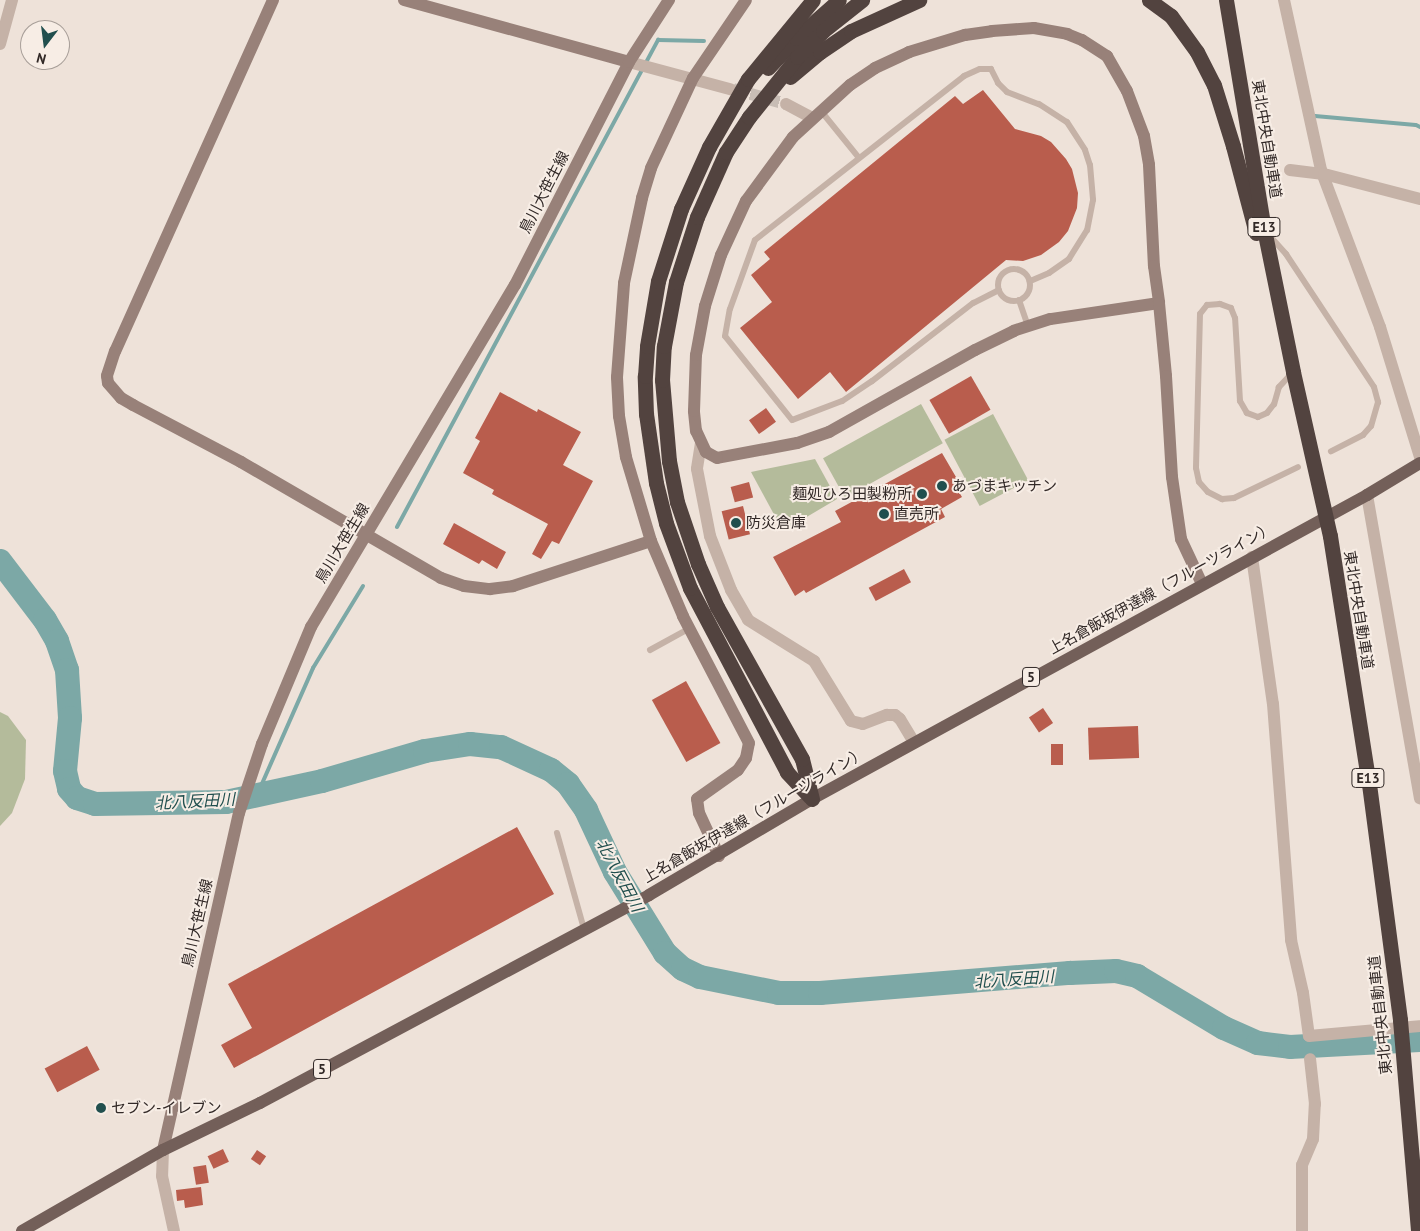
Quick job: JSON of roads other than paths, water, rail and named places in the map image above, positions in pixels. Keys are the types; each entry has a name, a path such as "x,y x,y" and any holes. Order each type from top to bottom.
{"highway":[{"path":"812,799 788,772 690,588 666,523 651,450 646,414 645,376 651,314 668,244 681,209 709,147 748,79 813,0"},
{"path":"709,147 768,67 839,0"},
{"path":"812,799 802,759 717,607 698,564 677,502 664,420 662,380 664,346 678,274 697,217 726,152 749,117 797,57 823,31 862,0"},
{"path":"749,117 785,81 820,52 851,31 919,0"},
{"path":"1149,0 1172,16 1197,52 1214,85 1233,146 1293,372"},
{"name":"東北中央自動車道","path":"1226,0 1264,229 1293,372 1330,536 1369,784 1400,1020 1418,1231"},
{"path":"1231,0 1240,82"}],"main road":[{"name":"上名倉飯坂伊達線（フルーツライン）","path":"22,1231 163,1150 260,1103 645,898 719,856 812,799 1420,463"}],"street":[{"path":"0,44 12,0"},
{"path":"273,0 115,351 107,376 108,383 121,398 133,405 241,462 441,578 464,586 490,589 513,586 651,541"},
{"path":"404,0 730,89"},
{"name":"鳥川大笹生線","path":"163,1150 239,813 262,744 311,627 514,285 629,62 669,0"},
{"path":"719,856 699,813 697,799 738,770 746,758 749,743 746,732 665,578 651,541 635,491 619,416 617,378 620,315 631,246 649,176 693,78 746,0"},
{"path":"1284,0 1324,174 1380,327 1420,457"},
{"path":"1159,303 1085,313 1028,326 975,350 828,432 797,443 717,458 706,452 696,431 694,411 696,355 705,306 721,255 746,202 793,137 816,114 875,68 909,52 965,35 1034,28 1051,30 1082,40 1107,56 1135,108 1144,136 1149,165 1154,266 1159,303 1166,376 1172,477 1181,539 1202,584"},
{"path":"786,104 816,114"},
{"path":"1290,170 1324,174 1420,199"},
{"path":"701,443 697,469 710,536 731,590 748,620 814,661 851,721 863,724 887,715 895,715 900,719 914,742"},
{"path":"1367,494 1420,798"},
{"path":"1252,557 1273,704 1291,940 1303,993 1309,1036 1420,1026"},
{"path":"1302,1231 1302,1165 1313,1139 1315,1104 1310,1059"},
{"path":"163,1150 162,1176 174,1231"}],"lane":[{"path":"999,290 973,303 872,381 842,400 792,420 725,336 730,309 755,240 964,76 980,69 991,69 998,83 1006,92 1054,112 1068,122 1085,150 1093,183 1091,215 1087,230 1069,259 1049,274 1030,281"},
{"path":"816,114 859,158"},
{"path":"1264,229 1286,254 1374,387 1378,402 1371,426 1363,435 1331,451"},
{"path":"1010,270 1018,270 1026,274 1030,281 1030,289 1026,296 1019,300 1010,301 1003,297 999,290 999,281 1003,274 1010,270"},
{"path":"1019,300 1028,326"},
{"path":"1293,372 1279,387 1274,404 1267,414 1258,417 1247,413 1240,401 1235,318 1231,308 1220,304 1207,305 1200,314 1196,468 1199,482 1208,492 1222,499 1234,498 1298,467"},
{"path":"650,650 690,628"},
{"path":"557,833 584,929"}],"waterway":[{"path":"397,527 658,40 704,41"},
{"path":"1315,116 1416,125 1420,127"},
{"name":"北八反田川","path":"0,561 45,620 57,641 67,670 70,718 65,771 69,789 77,798 95,804 226,802 322,781 425,751 470,744 501,747 551,770 568,784 586,810 615,872 665,953 683,969 700,977 779,993 820,993 1116,971 1137,976 1224,1028 1258,1043 1290,1047 1420,1040"},
{"path":"257,795 313,668 363,586"}],"tunnel":[{"path":"733,89 786,104"}],"place":[{"name":"あづまキッチン","path":"942,486"},
{"name":"麺処ひろ田製粉所","path":"922,494"},
{"name":"直売所","path":"884,514"},
{"name":"防災倉庫","path":"736,523"},
{"name":"セブン-イレブン","path":"101,1108"}]}
